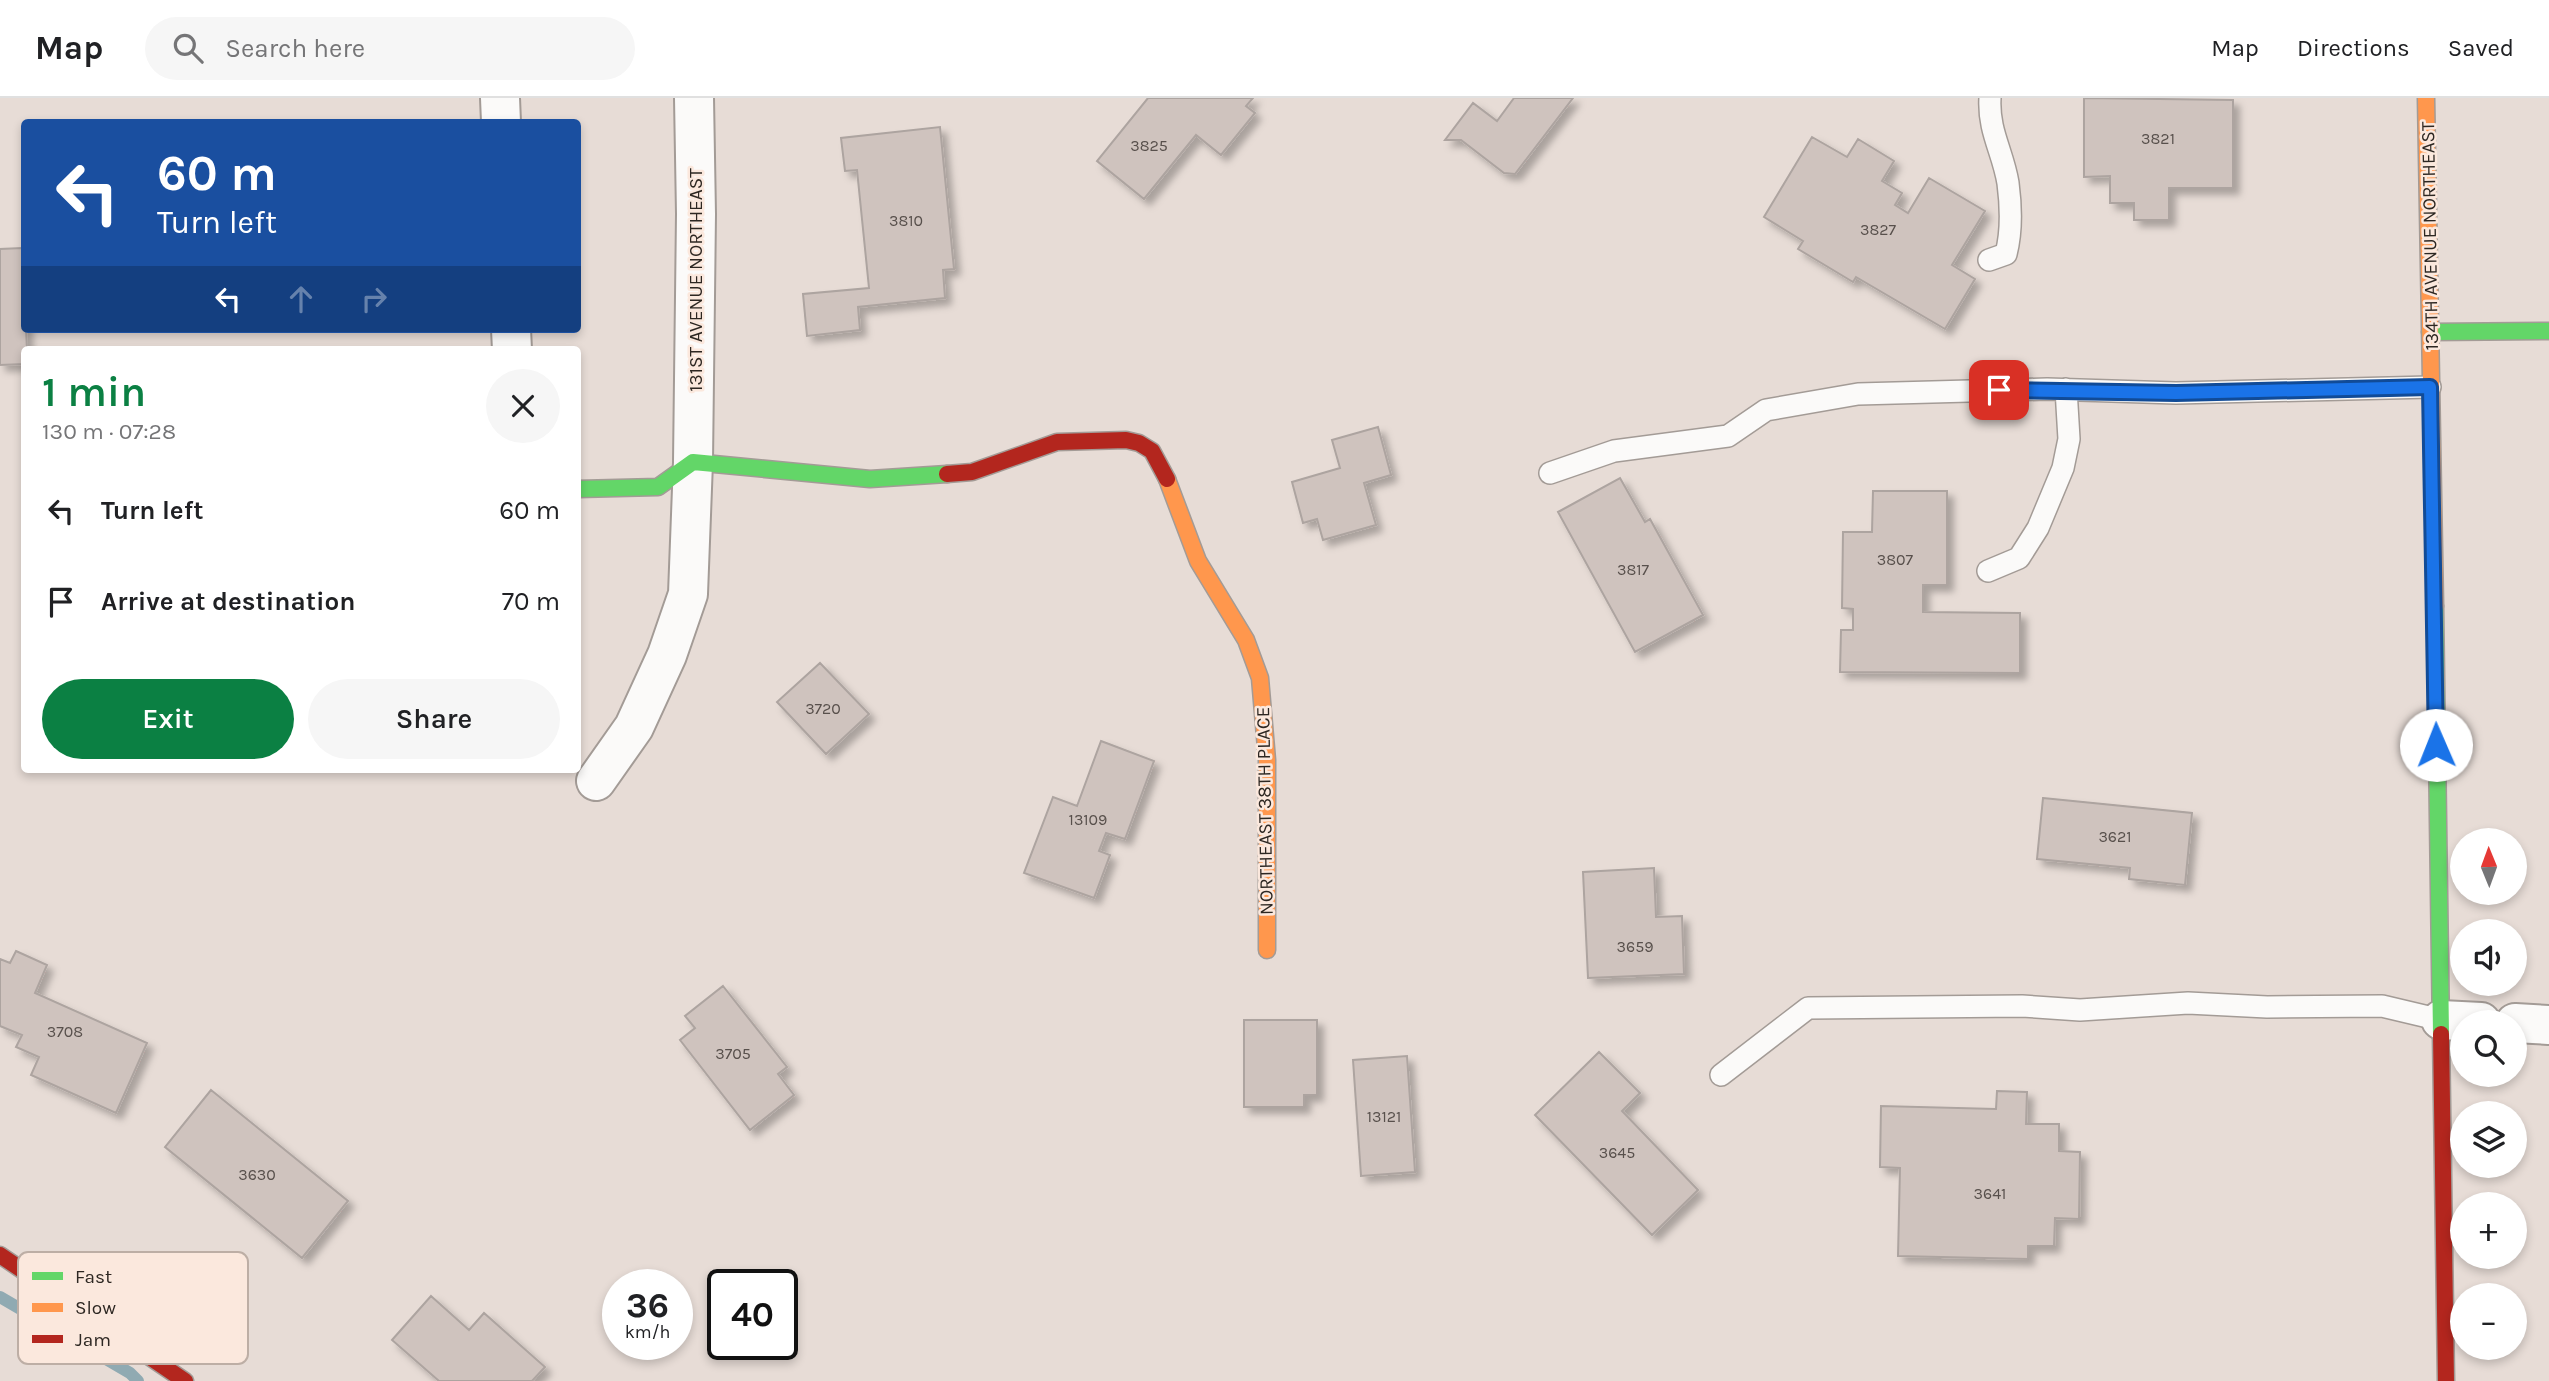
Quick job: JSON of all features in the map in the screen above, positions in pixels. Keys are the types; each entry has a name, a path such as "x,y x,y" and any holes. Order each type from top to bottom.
{"street":[{"path":"500,98 501,119"},
{"name":"131ST AVENUE NORTHEAST","path":"596,781 634,727 667,655 688,594 693,462 696,215 694,98"},
{"name":"134TH AVENUE NORTHEAST","path":"2426,98 2446,1381"},
{"path":"2430,332 2549,331"},
{"name":"NORTHEAST 38TH PLACE","path":"693,462 870,479 972,472 1058,442 1126,440 1139,443 1152,451 1165,473 1198,561 1246,640 1260,678 1267,760 1267,950"},
{"path":"581,489 658,487 693,462"},
{"path":"2441,1020 2450,1020"},
{"path":"2527,1024 2549,1025"},
{"path":"0,1255 18,1267"},
{"path":"160,1364 185,1381"}],"lane":[{"path":"1990,98 1989,118 2008,182 2011,234 2006,254 1990,260"},
{"path":"1550,473 1614,451 1728,436 1766,410 1858,394 2066,389 2176,393 2430,387"},
{"path":"1988,570 2019,558 2038,528 2063,468 2069,439 2066,389"},
{"path":"1721,1075 1808,1008 2022,1006 2080,1010 2188,1003 2267,1007 2382,1006 2441,1020"}],"building":[{"path":"1148,98 1253,98 1246,106 1255,113 1221,155 1196,135 1144,199 1097,161"},
{"path":"1514,98 1573,98 1515,174 1504,173 1461,140 1445,140 1473,103 1497,121"},
{"path":"2084,98 2233,100 2233,188 2169,188 2169,220 2134,220 2134,203 2110,203 2110,176 2084,177"},
{"path":"940,127 954,269 943,270 945,298 858,307 860,330 807,336 803,294 869,288 857,170 845,171 841,138"},
{"path":"1812,137 1847,157 1858,139 1894,161 1882,181 1902,193 1895,205 1908,213 1929,178 1985,211 1952,265 1975,279 1945,329 1856,277 1853,282 1798,249 1803,241 1764,217"},
{"path":"21,248 21,333 26,333 27,346 21,346 21,364 0,365 0,249"},
{"path":"1378,427 1391,475 1364,483 1376,525 1323,540 1317,519 1303,523 1292,482 1340,468 1332,440"},
{"path":"1620,478 1645,522 1650,519 1703,615 1635,652 1558,512"},
{"path":"1873,491 1947,491 1947,585 1923,585 1923,612 2020,613 2020,673 1840,672 1841,630 1853,630 1853,609 1842,608 1843,532 1872,532"},
{"path":"820,663 869,714 826,754 777,702"},
{"path":"1101,741 1154,761 1125,839 1106,833 1099,851 1110,855 1094,898 1024,873 1053,797 1077,806"},
{"path":"2043,798 2192,813 2185,885 2129,879 2130,868 2037,859"},
{"path":"1654,868 1656,917 1682,916 1684,974 1588,978 1583,872"},
{"path":"16,951 47,965 35,993 147,1043 116,1113 31,1075 39,1057 16,1047 22,1035 0,1026 0,959 10,963"},
{"path":"723,986 787,1067 778,1074 794,1095 750,1130 680,1040 695,1028 685,1016"},
{"path":"1244,1020 1317,1020 1317,1095 1304,1095 1304,1107 1244,1107"},
{"path":"1599,1052 1640,1093 1622,1111 1698,1190 1652,1235 1535,1115"},
{"path":"1407,1056 1415,1172 1361,1176 1353,1060"},
{"path":"211,1090 348,1201 302,1258 165,1147"},
{"path":"1997,1091 2027,1092 2026,1124 2059,1124 2059,1151 2080,1152 2079,1219 2055,1218 2054,1246 2028,1246 2028,1259 1898,1256 1900,1168 1880,1167 1881,1106 1996,1109"},
{"path":"431,1296 469,1330 484,1313 545,1367 532,1381 439,1381 392,1340"}],"waterway":[{"path":"0,1297 18,1308"},
{"path":"115,1364 138,1381"}],"traffic: fast":[{"path":"2430,332 2549,331"},
{"path":"581,489 658,487 693,462 870,479 947,474"},
{"path":"2435,606 2441,1034"}],"traffic: slow":[{"path":"2426,98 2435,606"},
{"path":"1167,479 1198,561 1246,640 1260,678 1267,760 1267,950"}],"traffic: jam":[{"path":"947,474 972,472 1057,442 1126,440 1139,443 1152,451 1167,479"},
{"path":"2441,1034 2446,1381"},
{"path":"0,1255 18,1267"},
{"path":"160,1364 185,1381"}],"route":[{"path":"1999,390 2176,393 2430,387 2436,745"}]}
